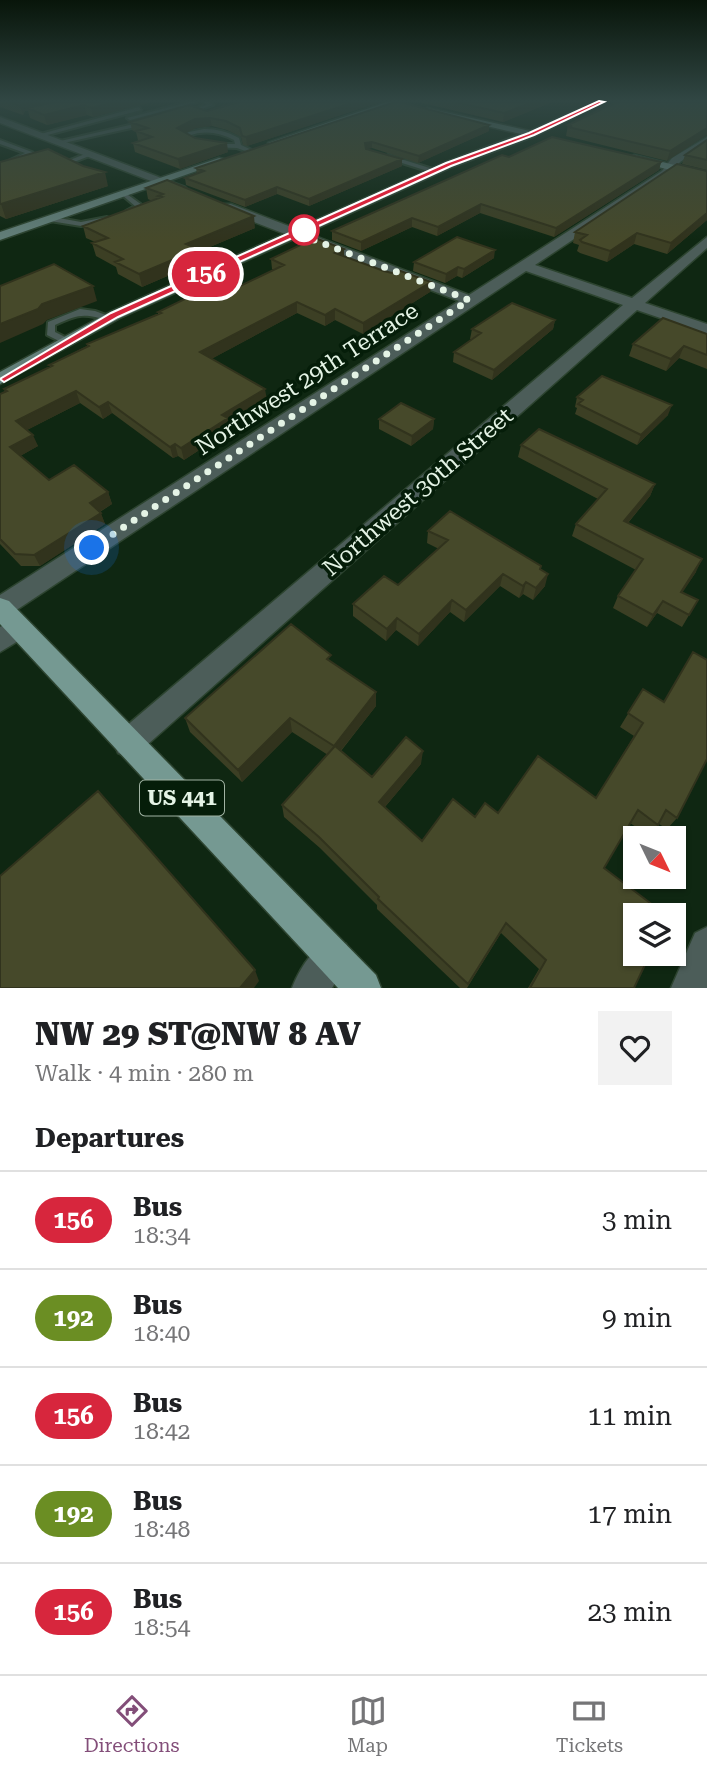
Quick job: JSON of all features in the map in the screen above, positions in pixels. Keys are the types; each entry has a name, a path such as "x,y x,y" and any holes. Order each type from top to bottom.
{"main road":[{"name":"US 441","path":"5,621 128,743 363,988"}],"street":[{"path":"75,148 469,300"},
{"path":"0,236 257,148"},
{"path":"0,379 109,318 434,171 494,148"},
{"name":"Northwest 29th Terrace","path":"5,621 469,300 666,173 676,160 694,148"},
{"path":"624,156 707,176"},
{"name":"Northwest 30th Street","path":"128,743 707,242"},
{"path":"522,265 707,329"},
{"path":"689,988 707,945"},
{"path":"310,988 333,957"}],"lane":[{"path":"0,167 30,153 17,148"},
{"path":"245,148 251,150"},
{"path":"81,172 64,164 90,154"},
{"path":"382,155 434,171"},
{"path":"124,194 140,205 124,213"},
{"path":"53,219 81,224 112,218"},
{"path":"68,342 50,333 51,324 78,310 91,311 109,318"}],"building":[{"path":"147,148 211,148 178,159"},
{"path":"256,148 366,148 402,159 309,199 277,187 245,200 185,178 204,171 196,168"},
{"path":"393,148 437,148 419,156"},
{"path":"528,148 600,148 661,162 556,228 481,204 438,227 412,218 361,242 332,231 502,155 509,157"},
{"path":"695,148 707,148 707,160 685,155"},
{"path":"48,149 83,166 105,172 0,204 0,162"},
{"path":"677,164 707,171 707,213 671,243 637,233 610,251 580,240 587,235 575,232"},
{"path":"167,180 254,216 186,244 198,249 139,274 115,262 123,259 92,243 108,238 83,226 162,197 158,196 163,194 146,188"},
{"path":"457,237 495,250 464,269 458,267 446,274 414,262"},
{"path":"315,238 344,249 335,253 384,271 392,273 398,270 431,282 363,323 335,309 325,315 297,302 200,352 265,389 222,415 228,418 181,448 175,444 170,447 108,402 99,407 76,391 16,421 33,435 10,447 49,480 74,465 108,492 90,503 101,513 34,555 15,554 0,539 0,394 7,391 4,389 89,346 87,344 161,313 158,312 197,293 211,300 284,265 271,259"},
{"path":"54,264 93,286 42,304 38,309 0,324 0,286"},
{"path":"512,303 555,320 494,370 454,352 481,333 472,329"},
{"path":"663,318 707,334 707,355 684,346 671,359 633,344"},
{"path":"602,376 672,405 641,435 578,404 583,400 577,397"},
{"path":"401,403 434,419 412,436 379,419"},
{"path":"539,429 655,484 624,521 702,559 681,592 698,600 689,615 663,601 653,615 618,596 643,559 576,524 607,489 521,445"},
{"path":"450,511 541,566 540,569 548,574 536,588 526,582 523,586 503,574 466,610 452,600 419,634 397,618 387,629 353,604 384,576 398,585 448,540 428,531"},
{"path":"291,624 331,655 327,659 376,692 334,746 290,718 238,770 185,718"},
{"path":"693,652 707,660 707,759 677,818 666,810 658,825 638,810 629,826 623,826 623,836 604,868 623,882 623,889 632,889 650,903 623,903 623,966 644,966 634,988 530,988 546,960 506,923 468,984 378,899 379,897 319,837 282,805 335,746 372,777 406,737 423,751 379,802 422,841 453,799 475,817 485,803 498,813 538,756 596,798 643,723 628,713 643,689 664,702"},
{"path":"98,791 255,970 240,988 0,988 0,876"}],"bus line":[{"name":"156","path":"0,379 115,315 448,164 490,148"}],"route":[{"path":"92,548 469,300 296,233 304,230"}]}
